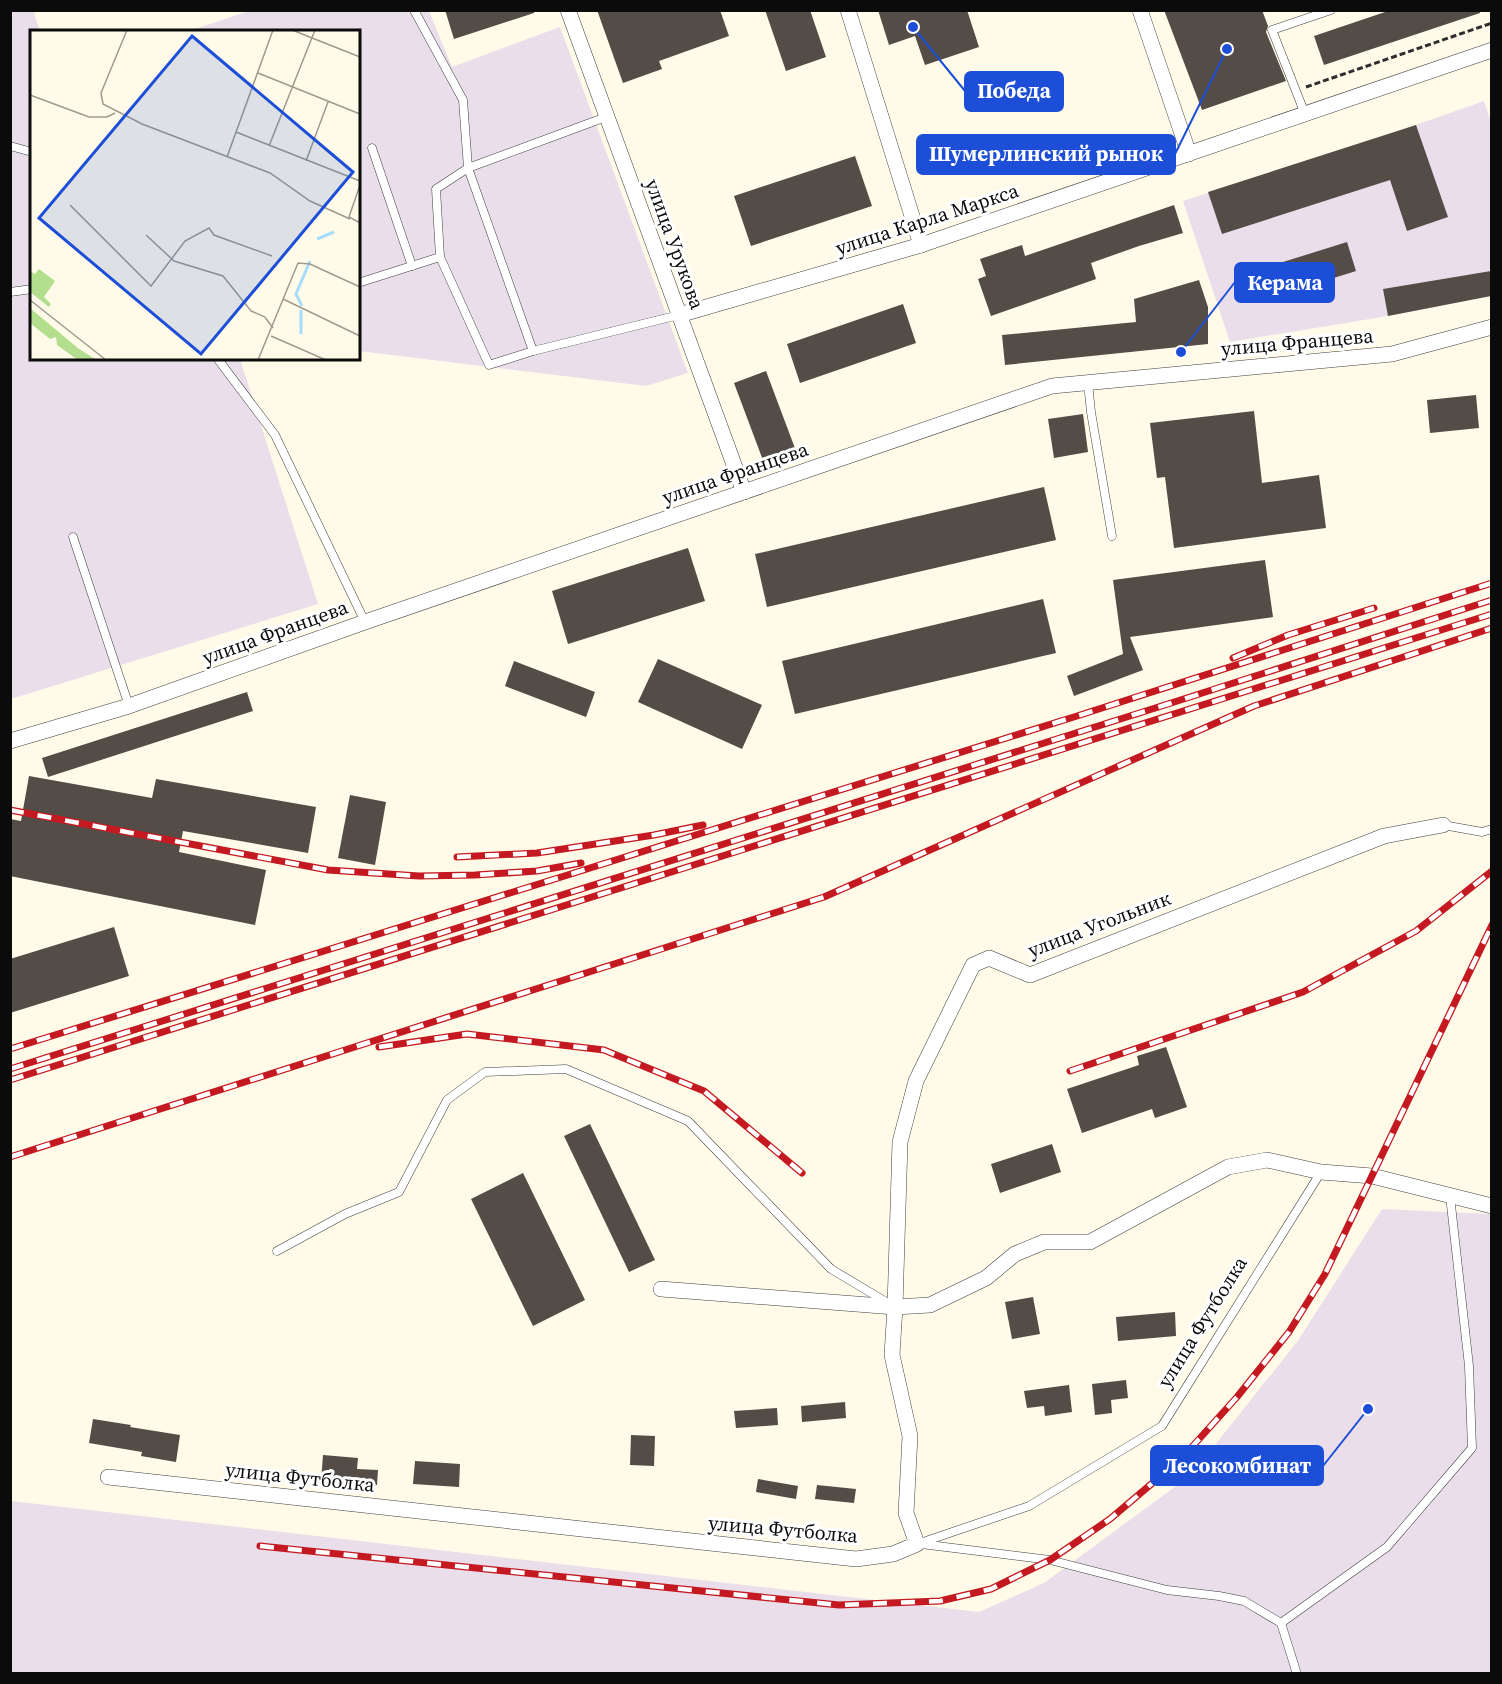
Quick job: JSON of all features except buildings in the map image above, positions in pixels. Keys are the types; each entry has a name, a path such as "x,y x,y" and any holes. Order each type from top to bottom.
{"street":[{"name":"улица Урукова","path":"568,10 744,492"},
{"path":"848,10 921,245"},
{"path":"1140,10 1189,154"},
{"name":"улица Карла Маркса","path":"679,315 921,245 1491,50"},
{"name":"улица Францева","path":"10,741 129,706 365,622 1052,386 1392,354 1491,327"},
{"name":"улица Угольник","path":"916,1544 906,1514 910,1436 892,1355 900,1142 916,1081 973,965 989,958 1030,975 1384,836 1443,825"},
{"path":"661,1289 895,1307 930,1305 986,1278 1015,1254 1044,1242 1090,1242 1228,1167 1267,1160 1320,1172 1372,1176 1491,1206"},
{"name":"улица Футболка","path":"108,1477 856,1559 893,1554 916,1544"}],"lane":[{"path":"414,10 463,100 468,168 533,351"},
{"path":"1305,114 1272,30 1331,10"},
{"path":"606,117 468,168 436,189 440,257 489,365 533,351 679,315"},
{"path":"10,146 30,151"},
{"path":"372,148 412,266"},
{"path":"360,282 440,257"},
{"path":"10,292 30,288"},
{"path":"219,360 275,435 365,622"},
{"path":"1088,383 1112,536"},
{"path":"73,537 129,706"},
{"path":"1443,825 1482,832 1491,829"},
{"path":"277,1251 345,1214 399,1192 447,1100 485,1072 566,1069 688,1121 831,1269 895,1307"},
{"name":"улица Футболка","path":"916,1544 1029,1506 1162,1426 1320,1172"},
{"path":"1281,1623 1387,1547 1472,1448 1469,1366 1450,1196"},
{"path":"916,1544 1050,1560 1167,1590 1244,1601 1281,1623 1297,1674"}],"path":[{"path":"1296,91 1491,23"}],"shaded area":[{"path":"33,10 40,30 30,30 30,360 240,360 318,604 11,699 10,11"},
{"path":"249,11 429,11 452,67 560,27 688,373 646,386 360,351 360,30 192,30"},
{"path":"1484,101 1492,125 1491,296 1388,316 1230,342 1183,201 1376,139"},
{"path":"1382,1209 1491,1214 1491,1673 11,1674 11,1501 979,1612 1044,1583 1191,1475 1297,1342"}],"railway":[{"path":"10,1049 1077,716 1492,583"},
{"path":"10,1069 1492,600"},
{"path":"1233,658 1288,635 1374,608"},
{"path":"10,1080 1492,614"},
{"path":"10,1157 824,897 1254,706 1492,628"},
{"path":"10,810 328,870 419,876 475,875 537,871 581,863"},
{"path":"457,857 537,853 703,825"},
{"path":"1070,1071 1303,992 1416,931 1492,871"},
{"path":"260,1546 839,1605 940,1601 991,1589 1050,1560 1110,1519 1182,1458 1237,1397 1289,1332 1325,1274 1492,925"},
{"path":"379,1047 467,1034 604,1050 704,1091 802,1173"}],"place":[{"name":"Победа","path":"913,27"},
{"name":"Шумерлинский рынок","path":"1227,49"},
{"name":"Керама","path":"1181,352"},
{"name":"Лесокомбинат","path":"1368,1409"}]}
